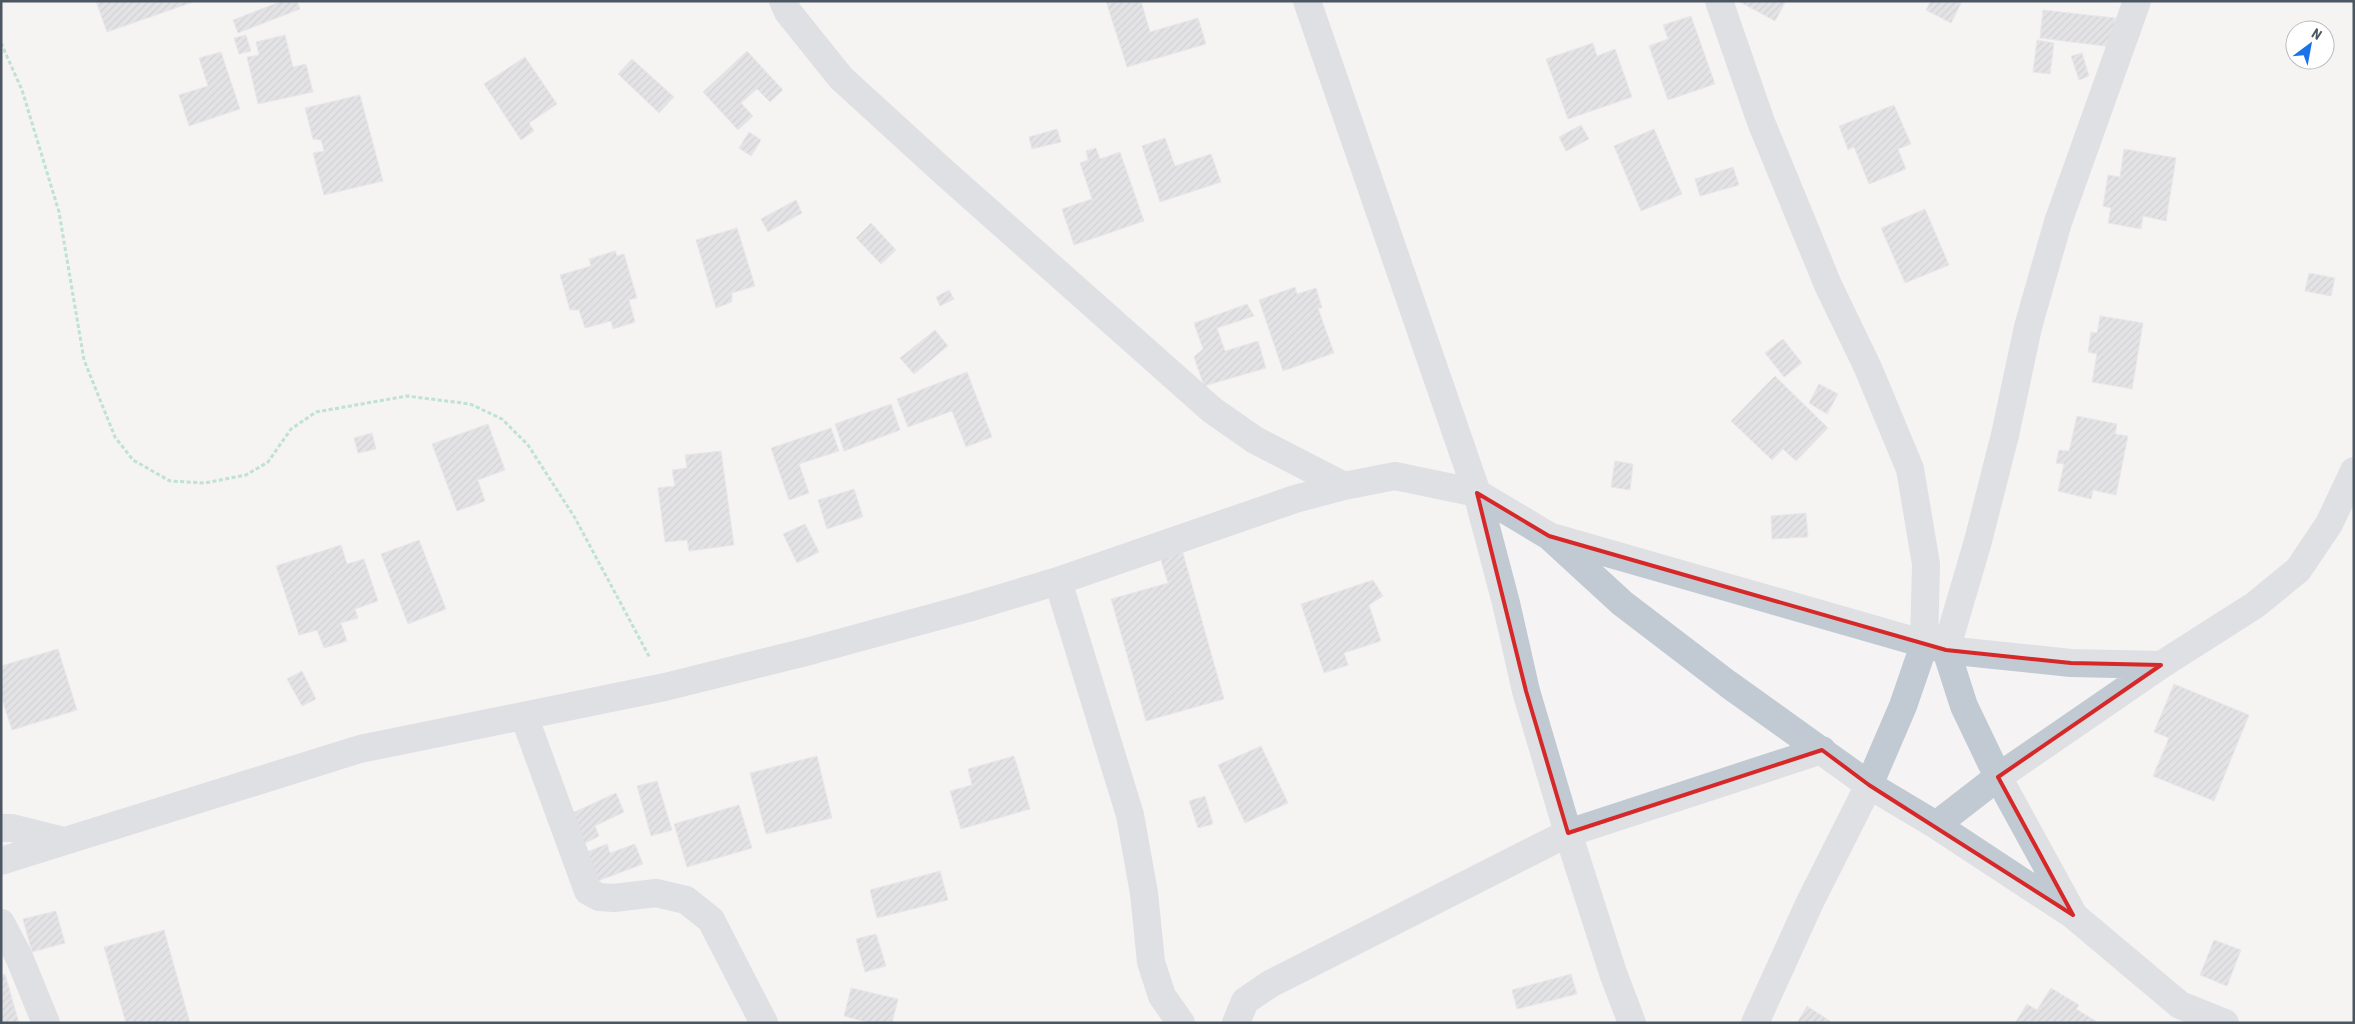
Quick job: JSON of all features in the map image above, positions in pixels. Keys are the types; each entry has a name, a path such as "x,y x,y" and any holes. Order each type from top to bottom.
{"street":[{"path":"784,1 788,12 841,78 1212,410 1255,440 1344,486"},
{"path":"1306,1 1477,493 1506,603 1526,692 1568,833 1613,972 1632,1023"},
{"path":"1719,1 1761,122 1828,285 1868,368 1910,469 1926,564 1935,647 1998,777 2073,915"},
{"path":"1755,1023 1810,902 1869,785 1903,706 1935,647 1978,541 2005,436 2028,327 2058,222 2136,1"},
{"path":"1936,825 1998,777 2161,665 2255,605 2298,570 2329,524 2354,471"},
{"path":"1,860 360,749 665,687 806,652 1058,581 1295,499 1344,486 1395,476 1477,493 1549,536 1622,603 1728,684 1869,785 1936,825 2073,915 2176,1014 2225,1023"},
{"path":"1549,536 1935,647 2071,663 2161,665"},
{"path":"1058,581 1130,815 1144,893 1151,962 1162,996 1181,1023"},
{"path":"524,716 588,891 599,897 614,898 656,893 686,900 711,920 764,1023"},
{"path":"1236,1023 1245,1001 1270,984 1568,833 1822,750"},
{"path":"1,828 12,828 64,841"},
{"path":"1,923 19,957 46,1023"}],"path":[{"path":"1,43 22,90 59,212 84,360 115,437 133,460 170,481 205,483 246,475 268,462 291,429 316,412 407,396 470,404 502,419 528,445 575,518 665,687"}],"highlighted area":[{"path":"1477,493 1549,536 1946,650 2071,663 2161,665 1998,777 2073,915 1869,785 1822,750 1568,833 1526,691"}],"building":[{"path":"96,1 196,1 107,32"},
{"path":"282,1 297,1 300,9 238,33 233,20"},
{"path":"1106,1 1141,1 1150,32 1198,18 1206,44 1127,67"},
{"path":"1738,1 1786,1 1775,21"},
{"path":"1931,1 1962,1 1951,23 1926,10"},
{"path":"2043,10 2115,18 2112,47 2040,38"},
{"path":"1691,16 1715,84 1668,100 1649,46 1668,39 1663,25"},
{"path":"246,35 251,51 239,54 234,38"},
{"path":"285,35 293,67 306,64 313,92 258,104 247,57 259,55 256,42"},
{"path":"2037,40 2054,43 2050,74 2033,72"},
{"path":"1593,43 1597,56 1615,49 1632,97 1568,119 1546,59"},
{"path":"747,51 783,90 770,102 757,89 741,103 753,116 738,130 703,92"},
{"path":"221,52 240,109 189,126 179,95 208,86 199,58"},
{"path":"2082,53 2089,76 2079,80 2071,56"},
{"path":"525,57 557,104 529,123 534,131 521,140 484,84"},
{"path":"632,59 674,97 659,113 618,74"},
{"path":"360,95 383,181 324,195 313,153 324,151 321,140 313,139 305,108"},
{"path":"1894,105 1911,144 1898,149 1906,169 1869,184 1854,147 1848,150 1839,126"},
{"path":"1581,125 1589,139 1566,151 1559,137"},
{"path":"1057,129 1061,142 1032,149 1029,137"},
{"path":"1654,129 1682,194 1641,211 1614,146"},
{"path":"749,132 761,140 751,156 739,148"},
{"path":"1165,138 1175,166 1211,154 1221,182 1160,202 1142,146"},
{"path":"1096,148 1100,159 1120,152 1144,221 1074,245 1062,209 1092,199 1080,163 1088,160 1086,151"},
{"path":"2124,149 2176,158 2166,221 2143,216 2141,229 2108,223 2111,208 2103,206 2108,175 2120,177"},
{"path":"1733,167 1739,185 1700,196 1695,179"},
{"path":"796,200 802,213 768,232 761,219"},
{"path":"1925,209 1949,265 1905,283 1881,228"},
{"path":"871,223 896,250 881,264 856,238"},
{"path":"737,228 755,286 732,293 732,302 716,308 696,240"},
{"path":"615,251 617,256 624,254 637,298 629,300 635,322 613,329 611,321 585,328 579,310 570,310 560,275 591,266 589,259"},
{"path":"2309,273 2335,278 2331,296 2305,291"},
{"path":"1295,287 1297,294 1316,288 1322,308 1318,308 1334,353 1283,371 1259,300"},
{"path":"949,290 954,299 940,306 936,297"},
{"path":"1247,304 1254,316 1217,328 1225,351 1258,341 1266,368 1204,386 1194,357 1203,349 1194,323"},
{"path":"2100,316 2143,323 2132,389 2092,382 2097,354 2088,352 2091,332 2097,333"},
{"path":"935,330 948,346 914,374 900,358"},
{"path":"1783,339 1802,363 1784,377 1765,353"},
{"path":"967,372 992,437 966,447 952,411 908,427 897,399"},
{"path":"1775,376 1828,428 1796,461 1783,449 1772,460 1731,421"},
{"path":"1819,384 1838,394 1827,414 1809,403"},
{"path":"891,404 900,430 844,451 835,424"},
{"path":"2077,416 2117,424 2115,434 2128,436 2116,495 2093,490 2091,499 2058,491 2064,464 2056,463 2059,450 2069,451"},
{"path":"488,424 505,470 478,480 485,501 457,511 432,444"},
{"path":"831,428 839,451 799,464 809,493 789,500 771,448"},
{"path":"372,433 376,449 358,453 354,438"},
{"path":"721,451 734,545 689,551 687,540 665,542 658,488 675,486 672,470 687,468 685,455"},
{"path":"1615,461 1633,464 1630,490 1611,487"},
{"path":"854,489 863,517 827,529 818,500"},
{"path":"1806,513 1808,537 1772,539 1771,516"},
{"path":"805,524 819,552 797,563 783,534"},
{"path":"419,540 446,609 408,624 381,554"},
{"path":"341,545 347,564 364,559 378,601 355,609 358,618 341,623 347,641 324,648 317,630 299,635 276,566"},
{"path":"1182,550 1224,699 1146,721 1111,599 1168,583 1160,557"},
{"path":"1373,580 1383,596 1369,605 1381,641 1344,653 1348,665 1324,673 1301,604"},
{"path":"58,649 77,710 12,730 1,696 1,666"},
{"path":"302,671 316,699 302,706 287,679"},
{"path":"2174,684 2249,715 2214,801 2153,776 2169,738 2154,732"},
{"path":"1261,746 1288,803 1245,823 1218,765"},
{"path":"817,756 832,818 766,834 750,773"},
{"path":"1014,756 1030,809 961,829 950,791 972,785 968,769"},
{"path":"657,781 672,830 651,836 637,786"},
{"path":"616,793 624,812 595,826 599,836 582,845 568,815"},
{"path":"1205,796 1213,824 1198,828 1189,801"},
{"path":"739,805 752,848 687,867 674,824"},
{"path":"607,844 610,853 635,844 643,864 595,882 584,853"},
{"path":"940,871 948,900 877,918 870,890"},
{"path":"56,911 65,943 32,952 23,919"},
{"path":"164,930 190,1023 126,1023 104,947"},
{"path":"876,934 886,966 865,972 856,939"},
{"path":"2214,940 2241,950 2227,986 2200,975"},
{"path":"5,974 19,1023 1,1023 1,975"},
{"path":"1571,974 1577,994 1517,1009 1512,990"},
{"path":"851,988 898,999 892,1023 870,1023 844,1016"},
{"path":"2051,988 2079,1005 2076,1009 2099,1023 2015,1023 2027,1004 2037,1010"},
{"path":"1807,1006 1830,1021 1829,1023 1797,1023"}]}
